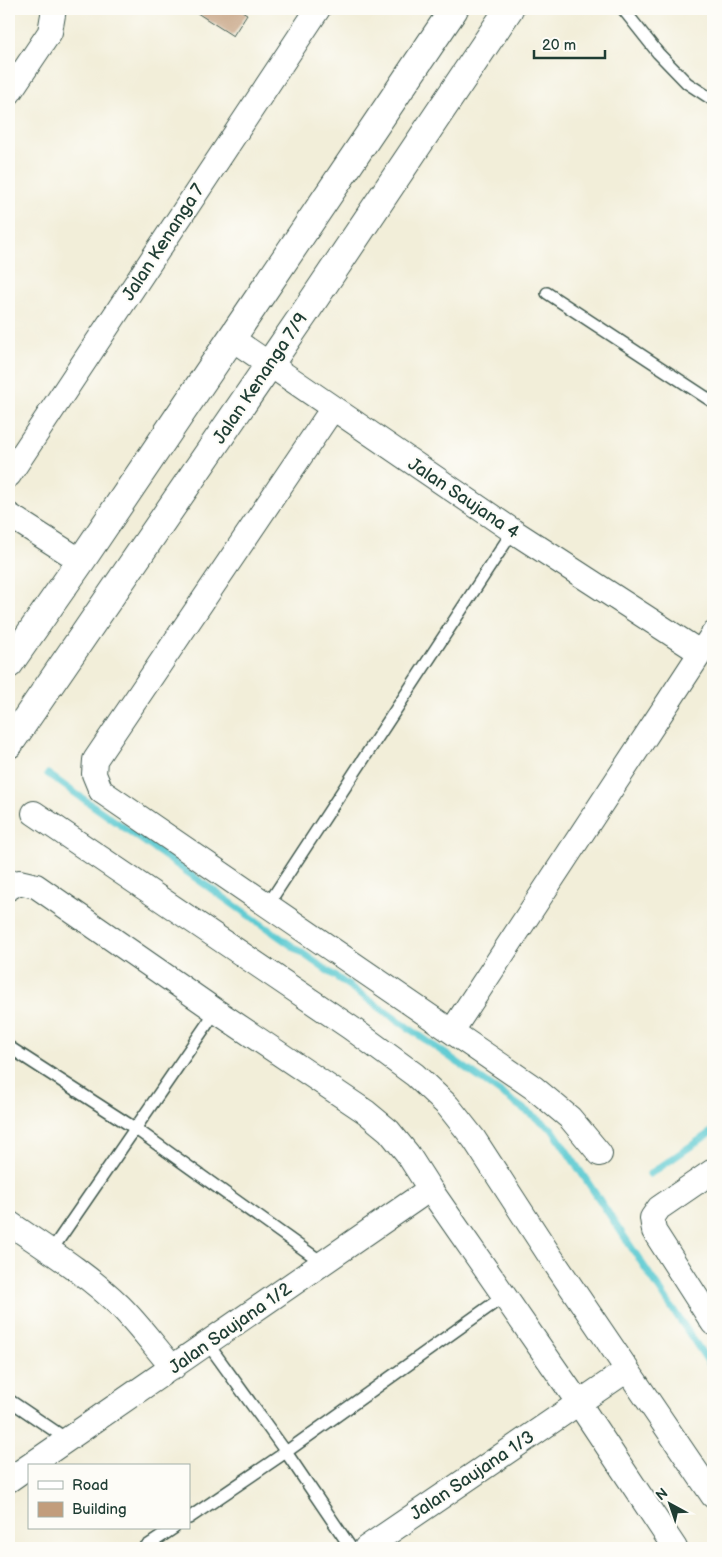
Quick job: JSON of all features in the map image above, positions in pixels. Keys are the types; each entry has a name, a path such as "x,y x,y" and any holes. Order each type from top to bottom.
{"street":[{"path":"9,93 50,32 54,9"},
{"name":"Jalan Kenanga 7","path":"9,475 318,9"},
{"path":"9,664 81,561 454,9"},
{"name":"Jalan Kenanga 7/9","path":"9,744 509,9"},
{"name":"Jalan Saujana 4","path":"231,338 513,532 707,644"},
{"path":"333,408 95,760 94,774 101,791 534,1088 570,1118 600,1154"},
{"path":"9,515 81,561"},
{"path":"452,1031 707,644"},
{"path":"34,814 351,1028 415,1075 448,1106 474,1139 550,1256 713,1496"},
{"path":"9,888 18,882 36,886 366,1112 389,1131 408,1152 430,1188 578,1402 675,1548"},
{"path":"713,1171 660,1208 652,1218 654,1231 713,1323"},
{"name":"Jalan Saujana 1/2","path":"32,1464 208,1344 430,1188"},
{"path":"9,1223 52,1251 120,1306 173,1368"},
{"name":"Jalan Saujana 1/3","path":"374,1546 578,1402 627,1370"},
{"name":"Jalan Saujana 1/2","path":"9,1480 28,1467"}],"lane":[{"path":"623,9 658,53 687,83 713,100"},
{"path":"547,293 713,402"},
{"path":"268,906 513,532"},
{"path":"52,1251 216,1011"},
{"path":"9,1047 136,1128 323,1263"},
{"path":"190,1517 286,1452 504,1296"},
{"path":"208,1344 286,1452 351,1548"},
{"path":"9,1400 68,1440"},
{"path":"144,1548 171,1530"}],"building":[{"path":"191,9 244,9 242,11 247,14 233,36"}],"waterway":[{"path":"48,774 552,1129 713,1369"},
{"path":"650,1174 713,1131"}]}
